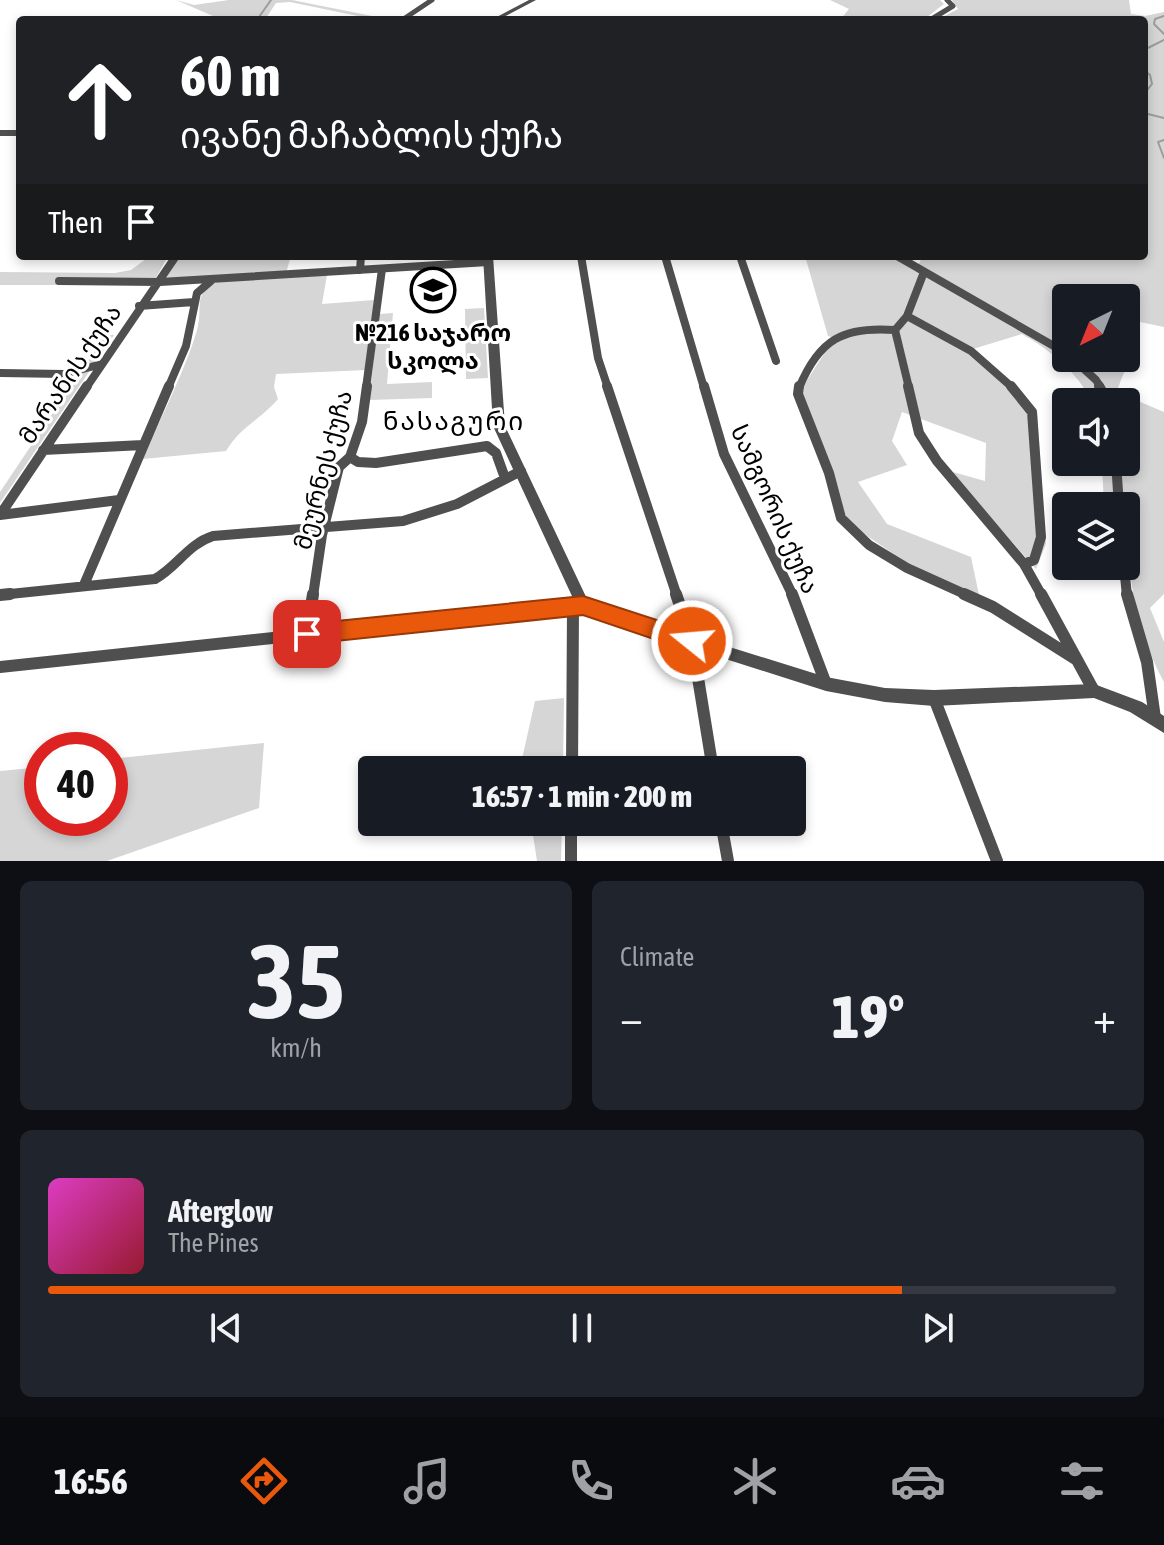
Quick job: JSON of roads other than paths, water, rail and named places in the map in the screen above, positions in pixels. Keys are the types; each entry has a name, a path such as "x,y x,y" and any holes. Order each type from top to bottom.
{"street":[{"path":"408,16 432,0"},
{"path":"502,16 533,0"},
{"path":"937,16 953,6 947,0"},
{"name":"მარანის ქუჩა","path":"0,515 139,306 174,260"},
{"path":"360,270 361,260"},
{"path":"59,281 160,282 477,260"},
{"path":"488,260 499,426 578,607 573,756"},
{"path":"582,260 598,358 692,641 711,756"},
{"name":"სამგორის ქუჩა","path":"666,260 724,454 748,509 789,586 826,684"},
{"path":"741,260 776,361"},
{"path":"904,260 1052,345"},
{"name":"მეურნეს ქუჩა","path":"307,634 324,529 339,467 350,457 362,422 382,269"},
{"path":"895,330 907,316 924,272"},
{"path":"84,585 186,346 197,293 214,279"},
{"path":"139,306 194,302"},
{"path":"907,316 971,351 1007,381 1032,412 1041,537 1034,560 1024,564"},
{"path":"895,330 919,433 937,461 1024,564 1094,691"},
{"path":"895,330 843,332 830,339 799,386 798,394 829,473 841,518 869,545 907,568 993,607 1077,660"},
{"path":"0,373 64,374 102,364"},
{"path":"1087,372 1100,388"},
{"path":"43,450 143,445"},
{"path":"350,457 358,462 376,463 487,446 496,453 505,478"},
{"path":"0,595 155,579 166,575 190,545 200,539 375,525 426,515 480,494 521,471"},
{"path":"0,515 119,500"},
{"path":"1125,580 1128,606 1147,662 1160,721"},
{"path":"0,667 578,607 826,684 885,695 934,698 1094,691 1160,721"},
{"path":"934,698 997,861"},
{"path":"571,836 571,861"},
{"path":"724,836 728,861"}],"waterway":[{"path":"260,16 271,0"},
{"path":"1164,16 1155,19 1154,24 1164,34"},
{"path":"1148,48 1164,40"},
{"path":"1148,73 1152,84 1148,89"},
{"path":"1148,114 1164,118"},
{"path":"1164,140 1158,142 1164,158"}],"place":[{"name":"№216 საჯარო სკოლა","path":"433,290"}],"district":[{"name":"ნასაგური","path":"454,421"}]}
